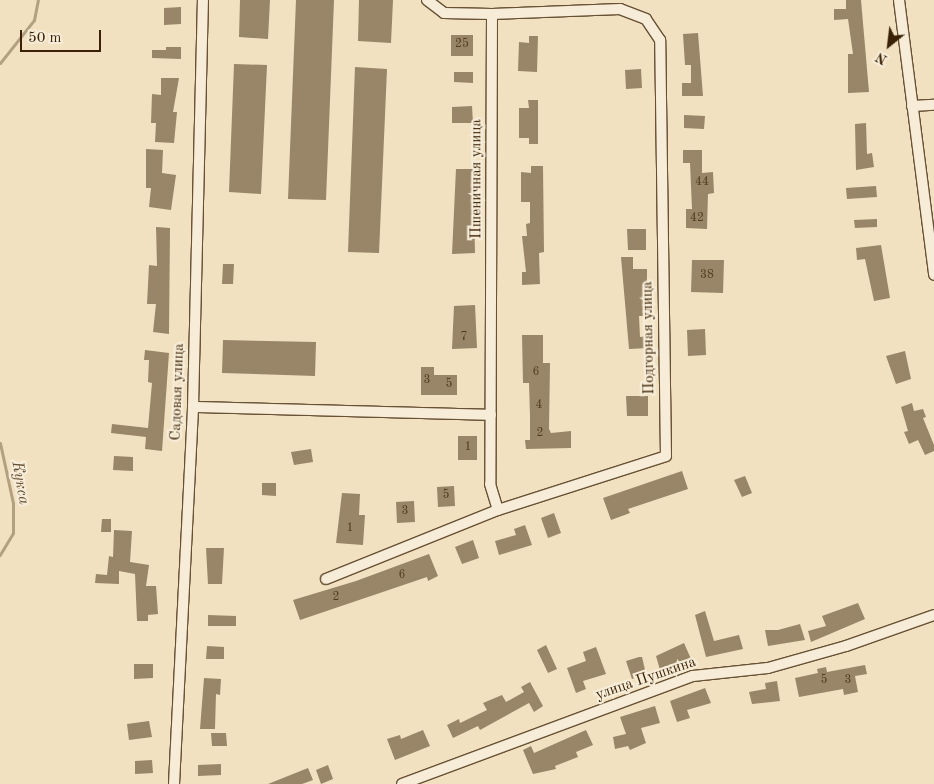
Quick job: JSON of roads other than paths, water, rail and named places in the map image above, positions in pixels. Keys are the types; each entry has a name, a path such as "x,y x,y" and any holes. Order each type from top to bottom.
{"street":[{"name":"Садовая улица","path":"174,784 193,407 203,0"},
{"path":"427,0 444,13 492,14"},
{"path":"899,0 934,276"},
{"name":"Подгорная улица","path":"326,579 498,510 666,456 660,40 646,19 620,9 492,14"},
{"name":"Пшеничная улица","path":"492,14 490,484 498,510"},
{"path":"912,106 934,105"},
{"path":"193,407 491,415"},
{"name":"улица Пушкина","path":"402,784 693,676 768,668 846,646 934,615"}],"waterway":[{"name":"Кукса","path":"0,63 34,20 38,0"},
{"name":"Кукса","path":"0,443 13,503 13,533 0,555"}]}
